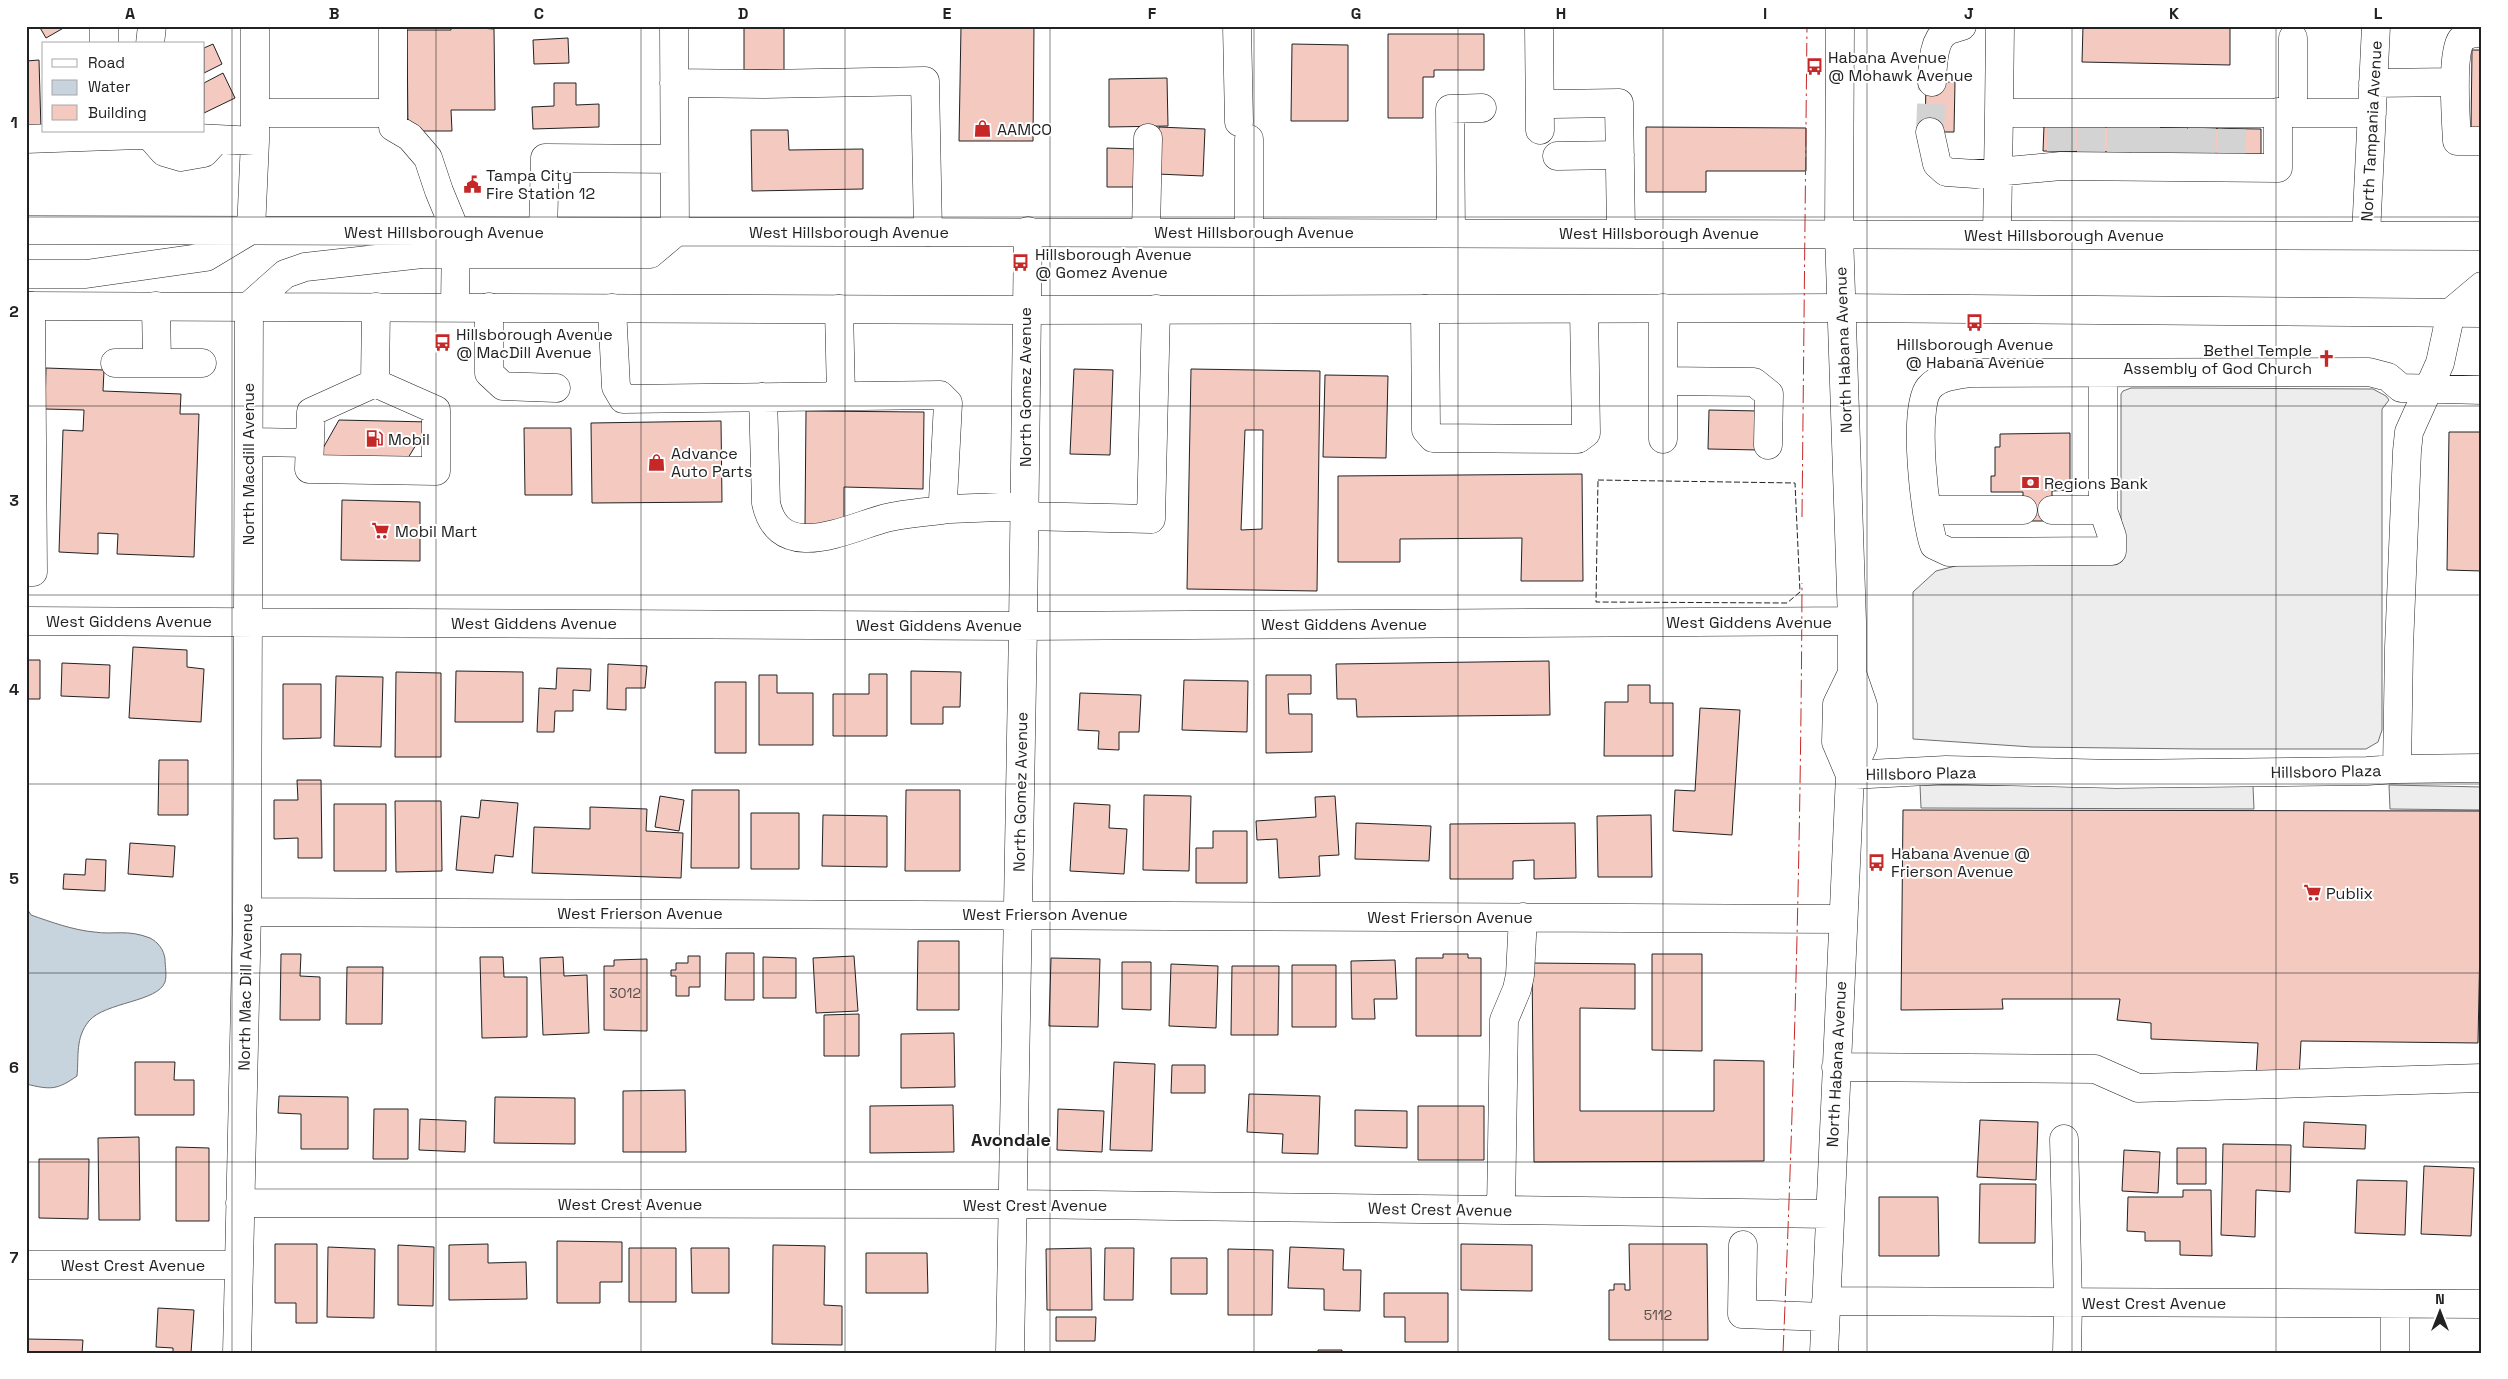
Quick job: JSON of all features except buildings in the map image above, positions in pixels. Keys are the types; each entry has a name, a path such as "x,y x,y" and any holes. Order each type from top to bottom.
{"street":[{"path":"104,26 104,42"},
{"path":"150,42 152,26"},
{"path":"26,274 86,274 206,257 251,230 255,140 255,26"},
{"path":"393,26 393,128 410,137 428,158 456,243 455,307"},
{"path":"248,306 284,274 305,267 422,254 456,243 650,254 675,233 674,26"},
{"path":"1238,26 1249,232"},
{"path":"1539,26 1540,130"},
{"name":"North Habana Avenue","path":"1824,1353 1850,775 1836,742 1837,704 1852,673 1852,621 1839,234 1840,26"},
{"path":"1932,82 1934,59 1938,44 1945,32 1962,26"},
{"name":"North Tampania Avenue","path":"2366,235 2376,26"},
{"path":"1992,27 1999,113 1997,234"},
{"path":"2482,33 2467,34 2457,45 2455,82 2457,141 2482,142"},
{"path":"1999,113 2060,139 2231,141 2278,168 2286,112 2293,38"},
{"path":"674,83 765,84 925,81 928,232"},
{"path":"2373,82 2455,82"},
{"path":"1553,104 1619,103 1622,233"},
{"path":"1451,233 1450,109 1482,108"},
{"path":"1930,132 1937,164 1946,172 1974,174 1997,171 2060,139 2231,141 2286,112 2372,113"},
{"path":"255,113 392,114"},
{"path":"26,139 100,134 143,134 255,140"},
{"path":"1146,232 1148,138"},
{"path":"1557,156 1620,155"},
{"path":"543,232 545,158 674,159"},
{"name":"West Hillsborough Avenue","path":"26,230 251,230 456,243 543,232 1028,231 2482,236"},
{"name":"North Gomez Avenue","path":"1010,1353 1023,626 1025,310 1028,231"},
{"path":"2451,312 2482,286"},
{"path":"26,572 33,572 28,306 1025,310 1841,308 2482,313"},
{"path":"156,306 157,363"},
{"name":"North Macdill Avenue","path":"248,306 248,621"},
{"path":"375,384 376,307"},
{"path":"489,307 489,373 503,386 556,388"},
{"path":"612,308 616,386 622,399 940,395 948,403 944,500 950,509"},
{"path":"1663,308 1663,439"},
{"path":"839,309 840,396"},
{"path":"764,397 766,503 769,519 782,531 801,538 823,538 888,517 950,509 1024,511 1151,519 1156,309"},
{"path":"1425,309 1426,430 1433,438 1578,439 1586,433 1584,309"},
{"name":"Hillsboro Plaza","path":"1850,775 1946,770 2116,774 2397,769 2398,647 2404,538 2405,471 2409,432 2440,363 2451,312"},
{"path":"114,363 202,363"},
{"path":"2103,374 2104,510 2112,536 2112,551 1949,552 1939,549 1932,538 1928,510 1922,456 1921,417 1924,396 1930,387 1941,379 1972,374 2370,372 2388,376 2401,388 2482,390"},
{"path":"1663,381 1754,382 1769,394 1768,445"},
{"path":"375,384 436,410 436,471 309,468 311,412 375,384"},
{"path":"248,442 310,443"},
{"path":"1928,510 2023,510"},
{"path":"2052,510 2104,510"},
{"name":"West Giddens Avenue","path":"26,620 1023,626 1852,621"},
{"name":"North Mac Dill Avenue","path":"237,1353 247,912 248,621"},
{"path":"2397,769 2482,768"},
{"name":"West Frierson Avenue","path":"247,912 1843,919"},
{"path":"1501,1210 1504,1020 1513,1001 1520,974 1524,917"},
{"path":"1836,1067 2095,1069 2138,1088 2482,1078"},
{"path":"2064,1139 2068,1302 2067,1353"},
{"name":"West Crest Avenue","path":"240,1203 1012,1204 1830,1214"},
{"name":"West Crest Avenue","path":"1743,1245 1742,1314 1826,1309 2068,1302 2482,1304"},
{"name":"West Crest Avenue","path":"26,1264 239,1265"},
{"path":"2395,1304 2395,1353"}],"shaded area":[{"path":"2131,388 2373,389 2386,396 2389,400 2382,409 2382,730 2378,742 2366,749 2199,749 2032,747 1913,739 1913,592 1936,571 1963,564 2121,562 2121,394 2123,391"},
{"path":"1920,785 2253,786 2254,809 1921,808"},
{"path":"2389,785 2482,787 2482,810 2390,809"}],"water":[{"path":"26,907 31,915 70,928 101,933 142,935 156,942 163,952 165,959 166,980 160,989 142,998 107,1010 89,1021 80,1041 77,1076 53,1088 26,1084"}],"tunnel":[{"path":"1930,132 1932,82"},
{"path":"2061,126 2061,151"},
{"path":"2091,127 2091,152"},
{"path":"2121,127 2121,152"},
{"path":"2146,127 2146,153"},
{"path":"2173,128 2173,153"},
{"path":"2201,154 2202,128"},
{"path":"2231,154 2232,129"}],"fence":[{"path":"1598,480 1795,483 1800,592 1787,603 1596,602 1598,480"}],"power":[{"path":"1802,517 1807,26"},
{"path":"1783,1353 1796,968 1802,583"}],"place":[{"name":"Habana Avenue @ Mohawk Avenue","path":"1814,66"},
{"name":"AAMCO","path":"983,129"},
{"name":"Tampa City Fire Station 12","path":"472,184"},
{"name":"Hillsborough Avenue @ Gomez Avenue","path":"1021,263"},
{"name":"Hillsborough Avenue @ Habana Avenue","path":"1975,323"},
{"name":"Hillsborough Avenue @ MacDill Avenue","path":"442,343"},
{"name":"Bethel Temple Assembly of God Church","path":"2326,359"},
{"name":"Mobil","path":"374,439"},
{"name":"Advance Auto Parts","path":"657,462"},
{"name":"Regions Bank","path":"2030,483"},
{"name":"Mobil Mart","path":"381,531"},
{"name":"Habana Avenue @ Frierson Avenue","path":"1877,862"},
{"name":"Publix","path":"2312,893"}],"district":[{"name":"Avondale","path":"1011,1140"}]}
